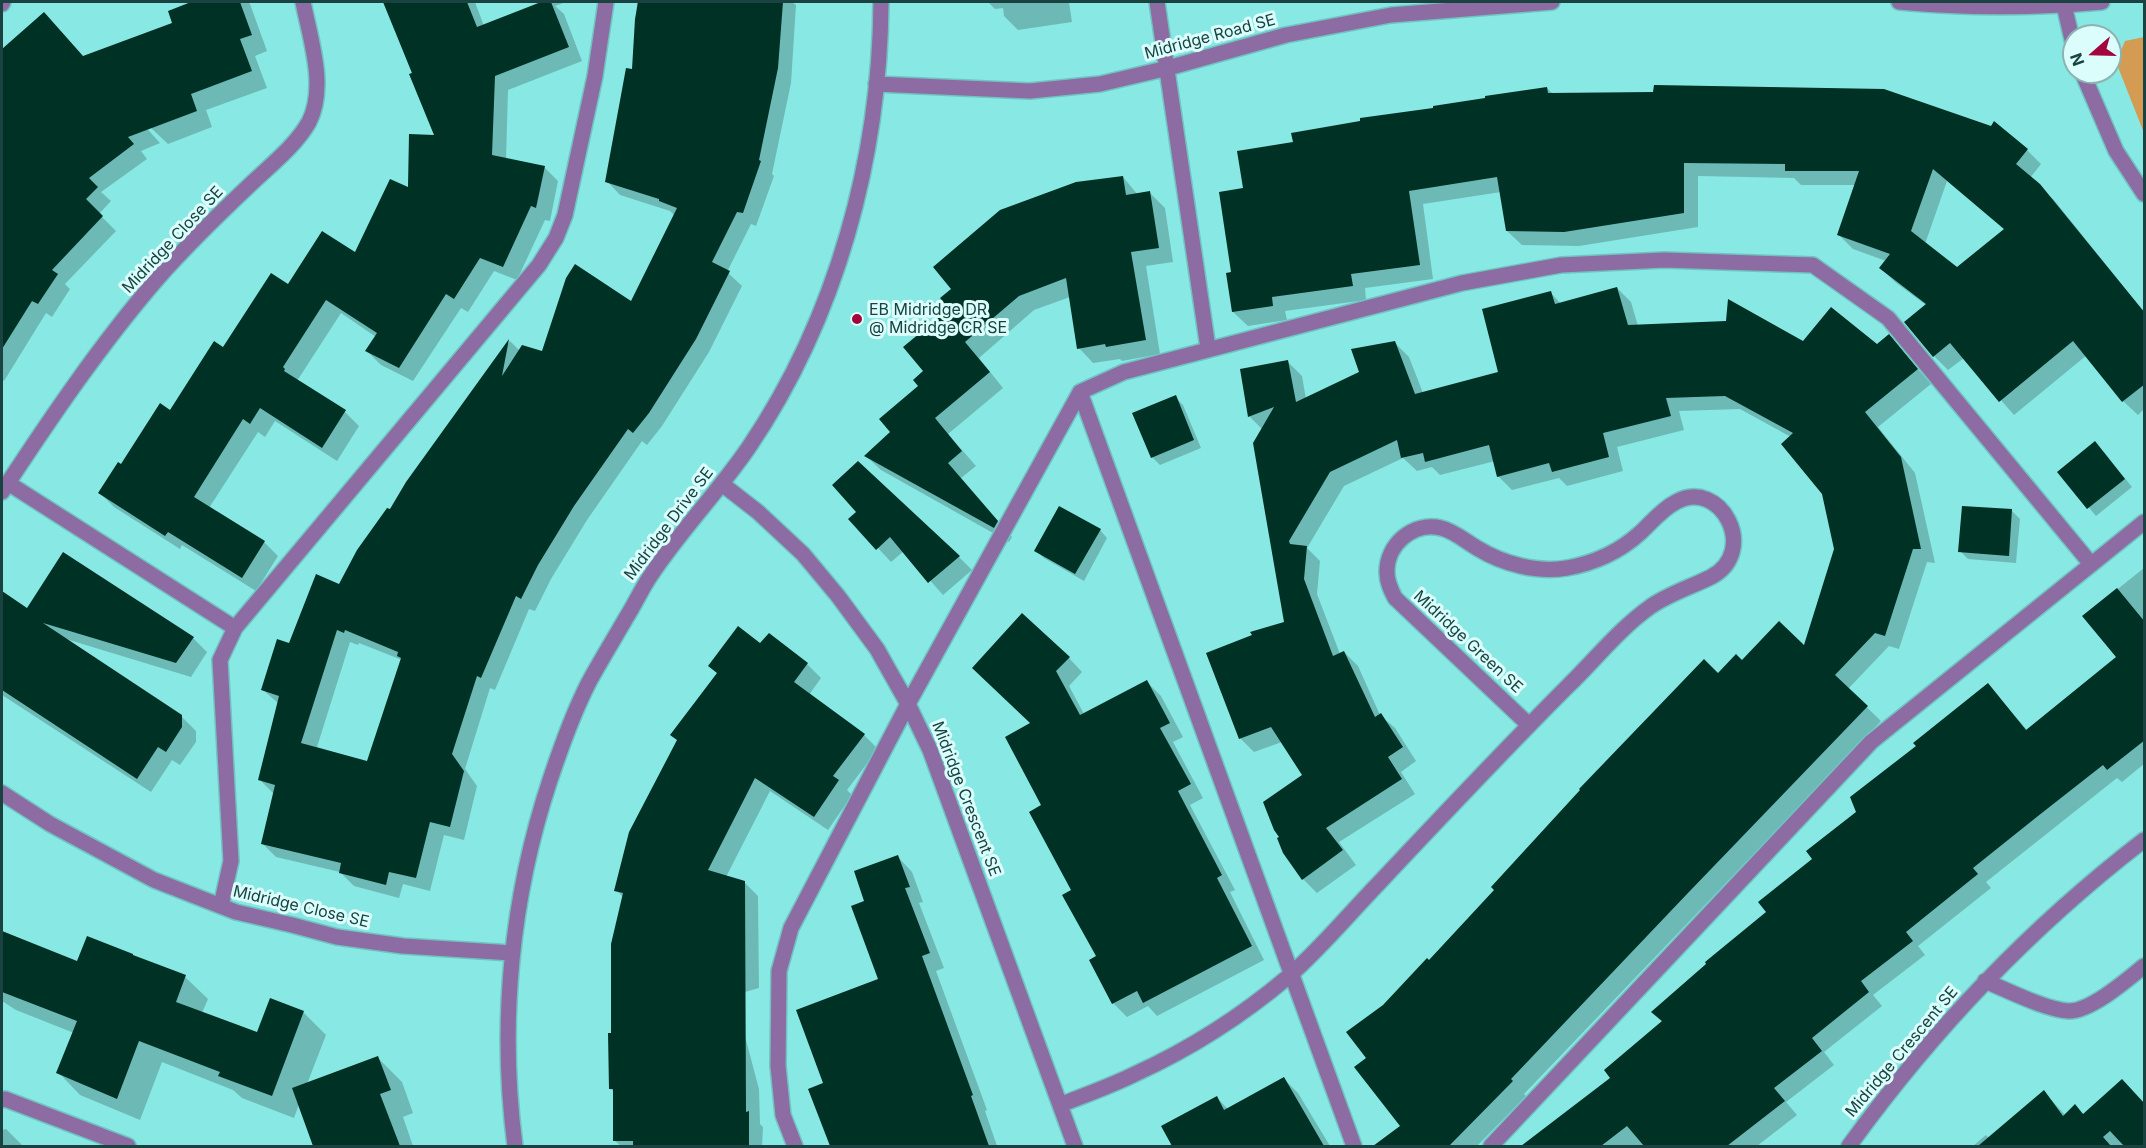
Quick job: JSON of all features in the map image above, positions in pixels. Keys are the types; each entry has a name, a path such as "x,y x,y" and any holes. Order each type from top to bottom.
{"street":[{"name":"Midridge Close SE","path":"4,487 100,350 158,278 216,217 289,148 309,122 315,104 316,83 315,65 303,2"},
{"path":"221,906 231,861 220,660 235,628 539,265 556,238 565,214 592,87 606,2"},
{"name":"Midridge Drive SE","path":"515,1146 509,1103 507,1020 512,953 521,892 535,824 563,741 588,684 650,575 750,446 776,402 821,311 858,195 876,84 880,2"},
{"path":"1157,2 1208,348"},
{"name":"Midridge Road SE","path":"876,84 1030,91 1101,84 1286,35 1390,15 1552,2"},
{"path":"1899,2 2064,5 2102,2"},
{"path":"2064,5 2068,24"},
{"path":"2087,84 2116,151 2145,194"},
{"path":"795,1146 783,1115 777,1066 779,971 791,928 908,704 1080,392 1124,372 1208,348 1462,283 1561,265 1664,260 1813,265 1888,318 2091,564"},
{"path":"1080,392 1354,1146"},
{"name":"Midridge Crescent SE","path":"722,484 758,512 803,554 877,649 908,704 930,750 1075,1146"},
{"path":"4,487 235,628"},
{"name":"Midridge Green SE","path":"1060,1105 1136,1074 1180,1051 1244,1011 1292,974 1529,725 1630,625 1651,606 1710,577 1724,567 1734,545 1733,531 1720,508 1709,501 1686,498 1676,502 1637,536 1596,561 1546,570 1512,563 1482,551 1444,529 1419,528 1397,542 1389,555 1386,570 1395,598 1529,725"},
{"path":"1491,1146 1871,742 2145,522"},
{"name":"Midridge Close SE","path":"2,793 50,824 154,880 236,912 337,937 403,946 512,953"},
{"name":"Midridge Crescent SE","path":"1849,1146 1885,1096 1985,981 2097,876 2145,840"},
{"path":"1985,981 2054,1008 2071,1011 2104,998 2145,966"},
{"path":"2,1100 5,1099 128,1146"}],"shaded area":[{"path":"2144,37 2144,133 2122,77 2122,48 2125,41"}],"building":[{"path":"191,2 240,2 252,35 240,39 252,71 191,94 197,111 128,137 134,144 89,178 98,187 86,199 103,216 52,270 58,274 38,304 32,301 2,349 2,49 44,12 83,56 172,23 168,11"},
{"path":"383,2 467,2 477,27 541,2 551,2 569,47 495,76 492,155 545,166 536,208 531,206 503,267 480,258 454,299 446,294 399,368 365,351 377,333 326,300 283,367 284,371 346,410 322,448 260,408 250,424 243,419 194,497 265,541 242,578 168,532 165,536 98,493 118,462 121,464 160,403 170,410 214,341 223,347 271,273 288,284 322,231 355,252 390,179 408,187 409,134 434,135"},
{"path":"638,2 783,2 778,68 759,160 761,161 743,213 737,212 712,262 730,271 696,339 649,413 633,433 628,429 574,506 538,565 521,599 516,596 481,678 477,676 452,754 464,771 450,827 430,822 416,878 389,872 386,885 339,873 341,863 261,844 275,785 258,780 279,696 261,690 277,639 289,643 316,574 339,584 357,550 387,508 390,509 406,482 509,339 502,376 522,345 542,351 566,278 575,264 631,301 677,208 659,199 605,182 626,68 632,69","holes":["337,630 344,633 345,630 398,652 397,656 401,658 367,761 301,743"]},
{"path":"1654,85 1884,89 1991,126 1994,121 2028,149 2016,164 2040,184 2145,313 2145,384 2122,402 2073,341 1999,402 1950,343 1933,357 1904,322 1926,304 1879,268 1890,254 1837,235 1859,171 1785,171 1785,164 1684,163 1684,213 1564,232 1506,231 1497,177 1409,191 1420,265 1351,274 1353,286 1272,297 1273,306 1232,312 1226,273 1231,272 1219,192 1243,188 1237,151 1293,142 1291,133 1360,121 1360,118 1433,108 1433,106 1485,98 1485,96 1547,87 1548,93 1653,92","holes":["1933,169 2004,229 1957,267 1911,231"]},
{"path":"1123,176 1126,195 1150,191 1159,248 1131,252 1146,340 1077,349 1066,278 1019,296 965,342 990,372 935,418 962,451 948,463 998,521 994,528 864,456 890,432 879,419 918,386 913,380 923,371 903,347 949,309 940,298 951,289 933,267 1000,210 1076,182"},
{"path":"1617,287 1628,325 1726,321 1728,299 1803,341 1831,307 1877,344 1889,334 1918,369 1865,412 1901,457 1921,549 1913,549 1885,636 1875,633 1835,675 1868,706 1449,1146 1373,1146 1400,1126 1354,1067 1366,1058 1346,1032 1383,1005 1427,958 1429,960 1494,890 1491,887 1579,789 1704,659 1718,673 1736,654 1742,660 1779,621 1804,645 1834,549 1822,494 1781,444 1793,433 1725,396 1666,398 1671,416 1603,433 1609,457 1552,472 1549,463 1497,477 1489,445 1425,462 1423,453 1401,458 1397,440 1330,472 1289,541 1290,544 1307,546 1304,579 1333,656 1344,651 1375,717 1381,713 1403,747 1388,757 1402,779 1326,828 1343,850 1302,880 1283,853 1277,838 1279,837 1263,802 1302,775 1271,727 1239,739 1206,653 1252,635 1250,632 1284,622 1253,443 1274,407 1248,417 1240,369 1288,360 1296,402 1359,372 1351,349 1395,341 1415,394 1498,372 1482,309 1551,291 1555,304"},
{"path":"1176,395 1194,440 1151,458 1132,413"},
{"path":"2095,441 2125,479 2087,509 2057,472"},
{"path":"858,461 960,556 928,583 890,537 876,550 848,519 856,512 832,485"},
{"path":"1059,506 1101,529 1075,574 1034,551"},
{"path":"1962,506 2012,509 2009,556 1958,552"},
{"path":"63,552 194,637 176,663 43,623 182,715 182,727 166,752 158,747 137,779 2,690 2,591 27,608"},
{"path":"2117,588 2145,622 2145,740 2107,770 2103,765 1973,868 1978,874 1906,932 1913,941 1861,981 1869,992 1812,1038 1822,1051 1774,1088 1785,1101 1727,1146 1644,1146 1627,1126 1601,1146 1521,1146 1610,1078 1604,1070 1662,1021 1651,1012 1706,964 1705,962 1766,912 1758,902 1812,859 1806,851 1856,812 1850,797 1916,746 1913,743 1988,683 2026,730 2116,657 2082,616"},
{"path":"1022,613 1070,657 1056,671 1080,715 1147,680 1170,723 1160,728 1191,784 1178,791 1222,875 1217,878 1252,946 1143,1003 1137,991 1112,1004 1089,960 1096,956 1062,895 1071,890 1029,812 1041,805 1005,737 1030,723 972,668"},
{"path":"738,626 760,643 769,633 808,663 794,682 865,734 833,776 839,780 814,817 755,778 708,870 745,881 746,1112 749,1111 749,1146 633,1146 633,1141 613,1141 613,1089 609,1089 611,944 623,893 614,891 629,832 677,740 670,735 717,673 708,666"},
{"path":"898,855 910,887 905,888 930,953 922,956 973,1095 971,1096 989,1146 830,1146 808,1089 823,1083 796,1010 878,979 851,906 864,901 854,871"},
{"path":"2,931 77,961 87,936 133,954 186,975 176,1002 257,1032 270,998 304,1011 272,1096 218,1076 220,1072 139,1041 117,1099 56,1073 77,1021 2,992"},
{"path":"378,1056 391,1090 380,1094 400,1146 313,1146 292,1088"},
{"path":"1284,1077 1324,1146 1172,1146 1161,1126 1217,1096 1224,1110"},
{"path":"2122,1079 2145,1104 2145,1146 2124,1146 2110,1131 2103,1137 2111,1146 1978,1146 2044,1090 2063,1116 2075,1104 2083,1114"}],"place":[{"name":"EB Midridge DR @ Midridge CR SE","path":"857,319"}]}
